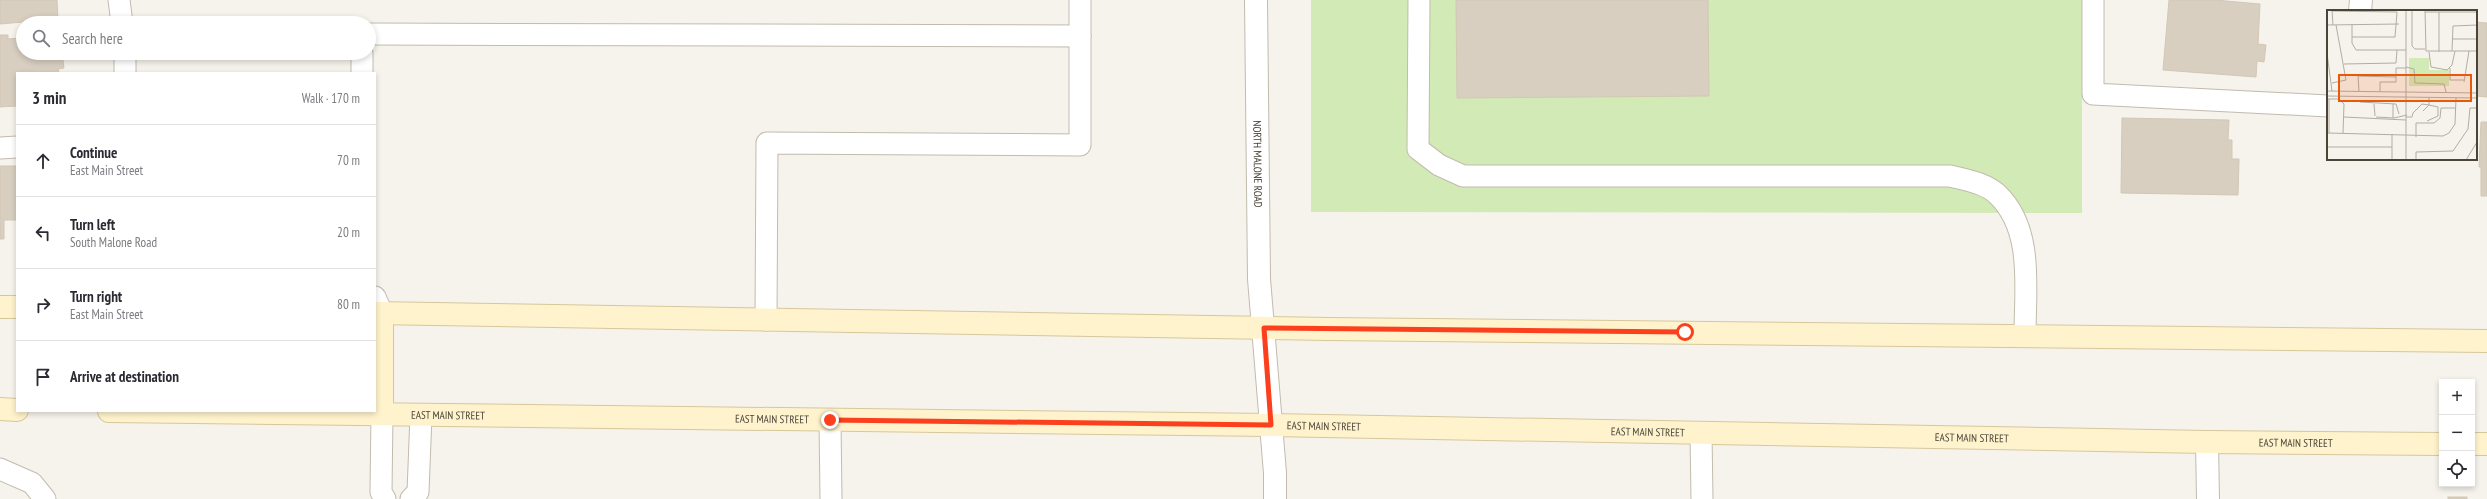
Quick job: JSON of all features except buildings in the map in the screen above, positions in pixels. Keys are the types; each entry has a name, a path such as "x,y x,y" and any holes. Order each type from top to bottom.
{"main road":[{"path":"0,307 16,307"},
{"path":"382,414 377,308 766,320 1264,328 2487,341"},
{"path":"0,409 16,410"},
{"name":"EAST MAIN STREET","path":"200,412 1271,425 2207,442 2439,444"},
{"path":"2475,444 2487,444"}],"street":[{"name":"NORTH MALONE ROAD","path":"1256,0 1259,279 1264,328 1275,499"},
{"path":"2360,10 2361,0"},
{"path":"2207,442 2208,499"}],"lane":[{"path":"119,0 121,16"},
{"path":"766,320 766,143 1080,145 1080,0"},
{"path":"1419,0 1418,149 1439,166 1463,176 1950,176 1976,182 1997,194 2013,214 2023,237 2025,335"},
{"path":"2093,0 2093,94 2327,106"},
{"path":"376,34 1080,36"},
{"path":"125,60 125,72"},
{"path":"362,60 362,72"},
{"path":"0,148 16,147"},
{"path":"382,414 381,492 386,499"},
{"path":"411,499 418,492 421,415"},
{"path":"830,420 831,499"},
{"path":"1701,433 1702,499"},
{"path":"0,469 32,483 45,499"}],"green space":[{"path":"1311,0 2082,0 2082,213 1311,212"}],"route":[{"path":"830,420 1271,425 1264,328 1685,332"}]}
